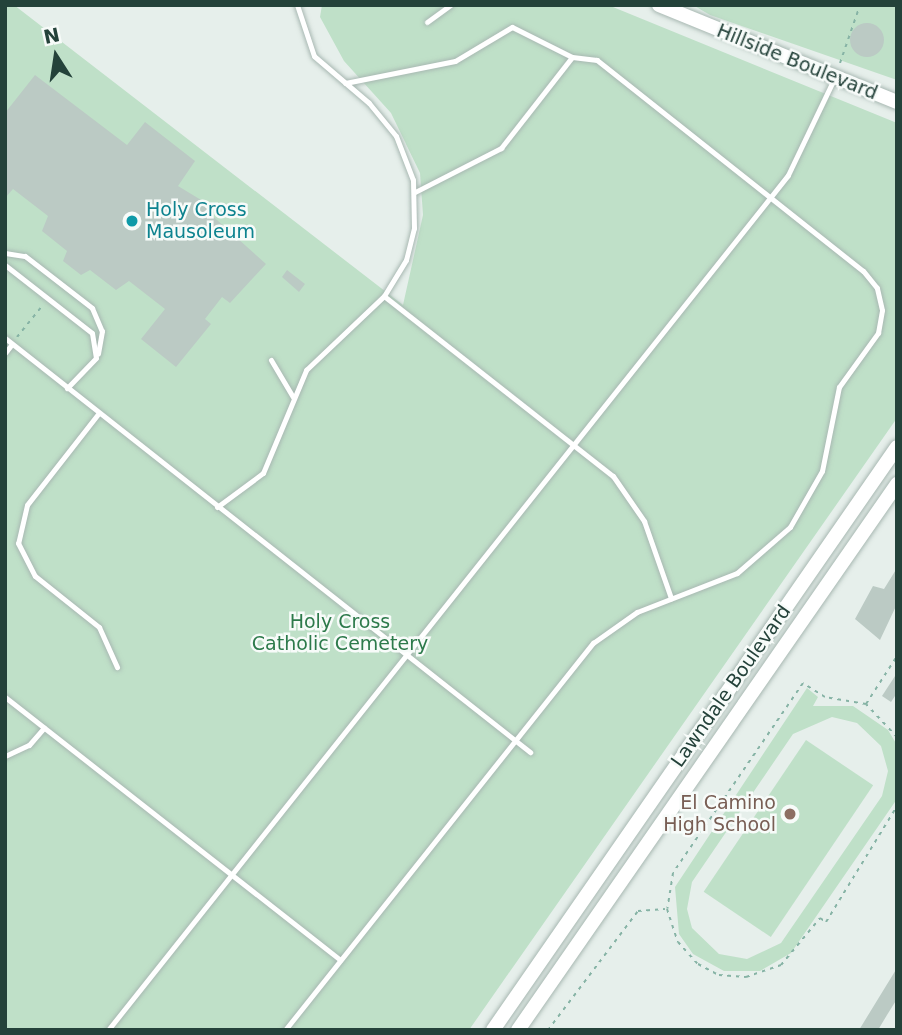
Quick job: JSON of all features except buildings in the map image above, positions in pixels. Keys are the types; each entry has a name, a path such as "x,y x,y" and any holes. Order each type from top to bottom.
{"street":[{"name":"Hillside Boulevard","path":"659,5 897,102"},
{"name":"Lawndale Boulevard","path":"493,1030 897,447"},
{"name":"Lawndale Boulevard","path":"518,1030 897,484"}],"lane":[{"path":"218,507 269,464 293,397 325,346 384,296 409,250 415,192 391,127 308,48 297,5"},
{"path":"427,22 450,5"},
{"path":"285,1030 514,738 593,643 636,612 737,573 796,520 822,471 839,387 881,322 881,298 870,279 612,69 572,57 512,27 455,61 345,83"},
{"path":"415,192 501,148 572,57"},
{"path":"108,1030 771,197 798,159 835,77"},
{"path":"5,253 26,256 92,308 102,331 96,358 67,388"},
{"path":"5,265 49,297 92,334 96,358"},
{"path":"384,296 573,444 630,497 671,598"},
{"path":"5,338 530,751"},
{"path":"5,353 12,344"},
{"path":"271,360 293,397"},
{"path":"99,414 27,505 18,543 35,576 99,627 117,667"},
{"path":"5,697 340,960"},
{"path":"5,756 29,745 44,727"}],"path":[{"path":"835,77 860,5"},
{"path":"12,344 49,297"},
{"path":"866,704 897,656"},
{"path":"897,737 866,704 825,697 803,683 678,864 667,909 673,933 698,964 732,977 770,971 792,957 820,918 826,922 897,806"},
{"path":"548,1030 638,911 667,909"}],"green space":[{"name":"Holy Cross Catholic Cemetery","path":"5,5 14,5 403,305 423,215 420,173 391,113 344,61 320,17 322,5 608,5 897,123 897,418 469,1030 5,1030"},
{"path":"693,5 897,5 897,80 710,15"},
{"path":"807,688 818,697 813,706 853,706 888,730 897,745 897,799 791,953 760,971 724,971 693,954 679,934 675,887","holes":["832,717 857,723 881,746 888,771 882,796 781,943 747,959 719,954 692,928 687,909 692,882 793,734"]},
{"path":"806,740 873,785 771,937 704,892"}],"place":[{"name":"Holy Cross Mausoleum","path":"132,221"},
{"name":"El Camino High School","path":"790,814"}]}
